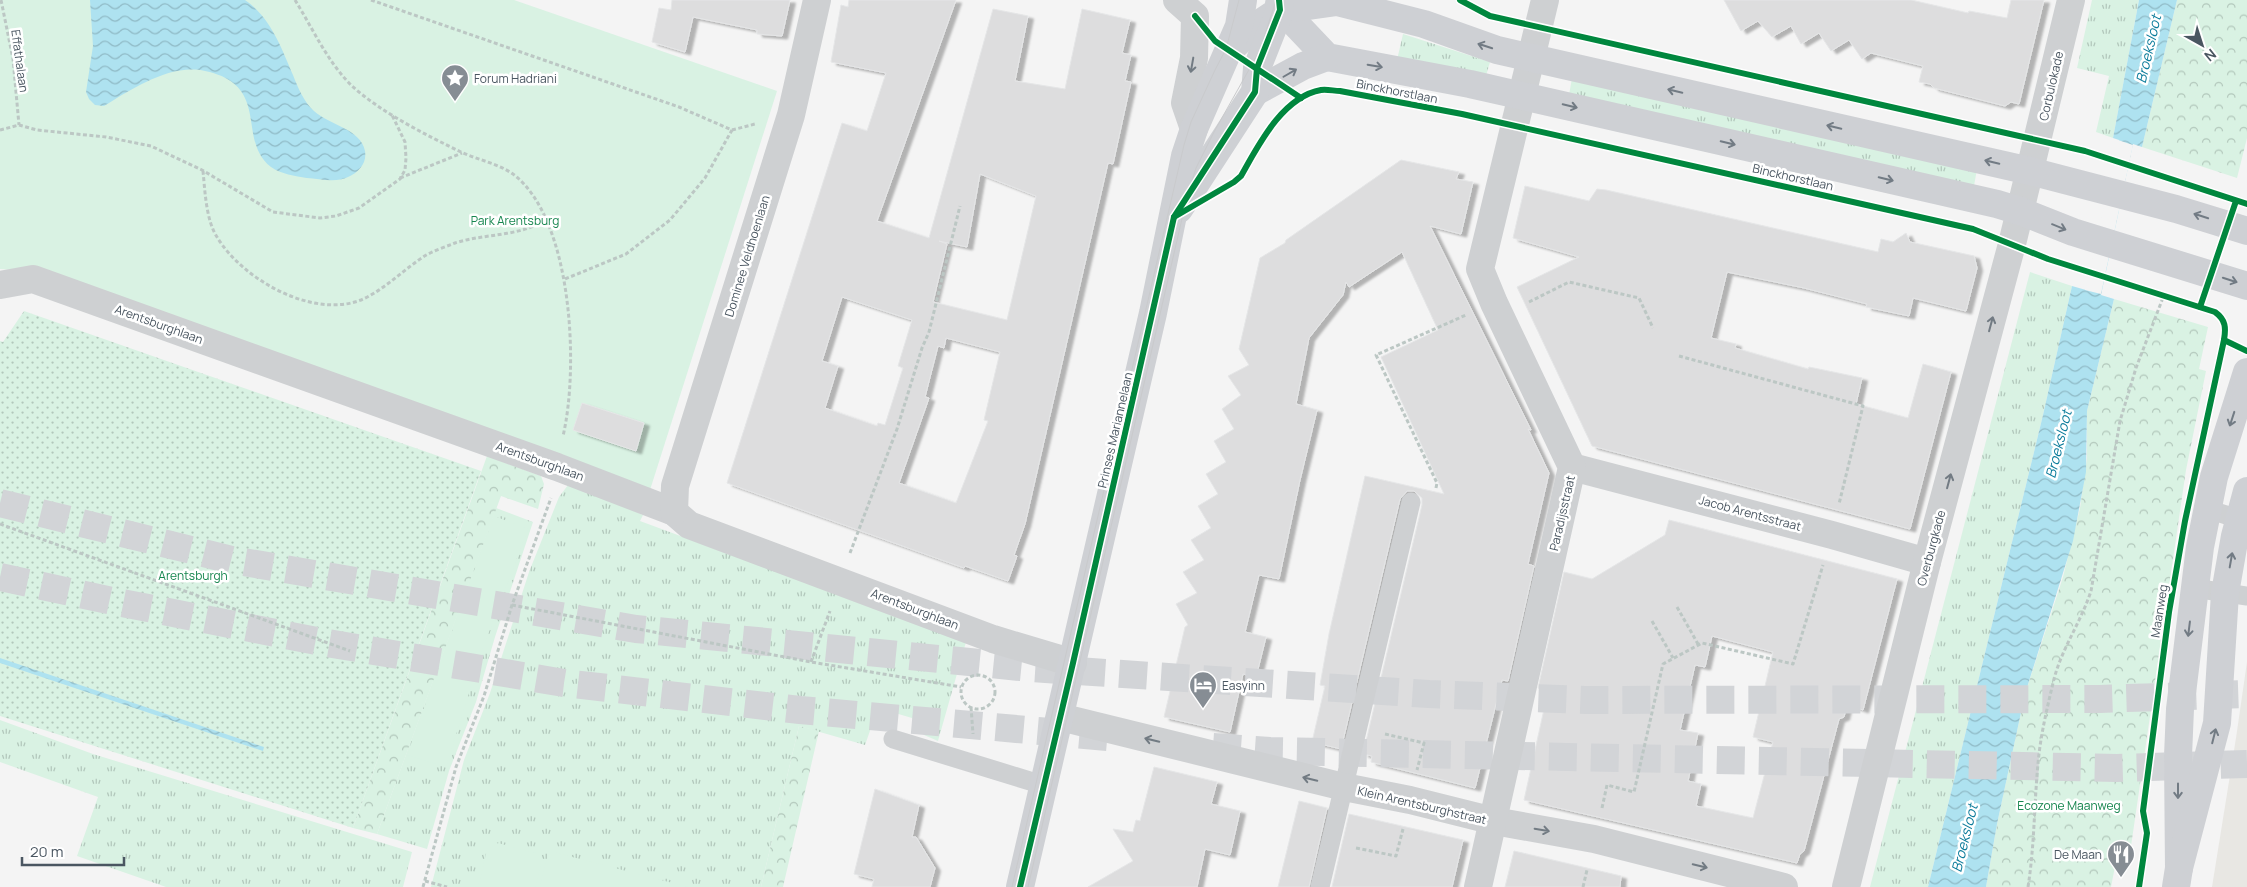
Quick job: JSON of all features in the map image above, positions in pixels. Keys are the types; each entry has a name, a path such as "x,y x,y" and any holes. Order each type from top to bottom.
{"street":[{"name":"Dominee Veldhoenlaan","path":"674,512 675,486 791,115 817,0"},
{"path":"1177,0 1195,16 1194,58 1185,103 1194,129"},
{"name":"Prinses Mariannelaan","path":"1020,887 1174,217 1183,164 1194,129 1239,26 1243,0"},
{"path":"1522,96 1544,0"},
{"name":"Corbulokade","path":"2030,171 2071,0"},
{"path":"1229,51 1279,5 1336,1 1415,21 1498,50 2030,171 2195,214 2247,232"},
{"path":"1255,92 1303,66 1327,57 1279,5"},
{"name":"Prinses Mariannelaan","path":"1174,217 1255,92 1257,68 1279,5"},
{"name":"Binckhorstlaan","path":"1327,57 1446,79 2020,211 2104,242 2247,286"},
{"name":"Paradijsstraat","path":"1478,887 1572,467 1480,269 1522,96"},
{"path":"2020,211 2030,171"},
{"name":"Overburgkade","path":"1846,887 1927,562 2020,211"},
{"name":"Arentsburghlaan","path":"0,285 32,278 557,467 674,512 689,525 993,639 1073,663"},
{"path":"2177,877 2178,736 2194,588 2206,509 2219,459 2247,372"},
{"name":"Jacob Arentsstraat","path":"1572,467 1832,534 1927,562"},
{"path":"2177,877 2217,723 2236,594 2239,519 2247,491"},
{"name":"Klein Arentsburghstraat","path":"1060,717 1344,788 1410,800 1494,821 1594,839 1784,887"}],"lane":[{"path":"1320,887 1411,502"},
{"path":"2206,509 2239,519"},
{"path":"2194,588 2236,594"},
{"path":"893,739 1044,785"}],"path":[{"path":"295,0 331,62 352,86 392,114 462,152 500,166 514,175 527,188 542,208 565,279 570,376 567,409 553,493 512,605 484,696 456,767 423,887"},
{"path":"371,0 679,107 732,130 705,178 670,220 626,254 565,279"},
{"path":"392,114 405,142 405,170 400,179"},
{"path":"0,130 18,125 37,130 106,137 151,146 202,170 272,212 320,218 336,216 359,208 400,179 462,152"},
{"path":"202,170 206,202 216,236 229,254 248,273 273,288 305,300 330,304 349,304 375,294 425,256 456,243 487,235 522,230 547,221"},
{"path":"811,662 897,429 922,348 929,332 960,206"},
{"path":"1501,316 1569,282 1639,298 1653,328"},
{"path":"2156,293 2173,298"},
{"path":"2028,887 2034,841 2039,754 2054,681 2060,659 2091,592 2120,421 2136,368 2164,295"},
{"path":"1594,839 1607,785 1634,792 1663,664 1702,643 1794,664 1832,534 1863,406 1678,356"},
{"path":"0,524 350,651"},
{"path":"512,605 811,662 961,687"},
{"path":"1678,607 1698,644"},
{"path":"1652,621 1673,658"},
{"path":"981,675 987,677 994,685 994,697 992,702 982,708 971,707 963,700 961,687 970,676 981,675"},
{"path":"425,881 447,887"}],"shaded area":[{"path":"2247,662 2247,887 2212,887 2236,738"}],"green space":[{"name":"Park Arentsburg","path":"0,0 514,0 777,91 650,490 28,271 0,269"},
{"path":"2092,0 2139,0 2113,138 2096,132 2109,76 2077,68"},
{"path":"2177,0 2247,0 2247,138 2237,178 2142,147"},
{"path":"1403,34 1490,62 1485,79 1397,60"},
{"path":"1572,78 1977,169 1974,186 1569,95"},
{"path":"2030,272 2072,286 2043,415 1928,887 1870,887"},
{"name":"Ecozone Maanweg","path":"2114,299 2208,327 2199,369 2206,371 2186,470 2130,853 2118,851 2111,887 1986,887 1997,824 2025,694 2063,577 2080,508 2087,458 2087,411"},
{"name":"Arentsburgh","path":"24,311 481,471 353,828 0,716 0,341 3,342"},
{"path":"487,456 541,476 544,484 538,509 501,496 377,834 353,828"},
{"path":"568,485 643,515 640,521 966,642 938,741 924,735 912,718 878,708 865,745 799,726 761,887 431,887 464,760 490,693 529,572 559,497"},
{"path":"496,508 533,522 495,637 476,702 449,771 427,849 377,834"},
{"path":"494,516 528,529 483,648 446,767 407,755"},
{"path":"0,720 93,754 412,852 403,887 166,887 77,856 98,797 0,762"},
{"path":"799,726 819,731 783,887 761,887"},
{"path":"498,843 536,853 541,863 535,887 478,887 487,850"},
{"path":"549,851 688,887 540,887"}],"water":[{"path":"90,0 245,0 262,15 268,24 284,54 299,90 310,107 320,116 351,132 362,144 365,151 365,159 361,167 356,173 344,179 322,180 293,175 271,167 261,156 255,143 246,100 239,88 226,78 205,71 192,70 165,74 139,85 104,106 95,105 89,99 86,92 93,46"},
{"name":"Broeksloot","path":"2139,0 2177,0 2142,147 2133,144 2101,295 2114,299 2087,411 2086,472 2073,541 2025,694 1997,824 1986,887 1928,887 2043,415 2072,286 2086,290 2119,140 2113,138"},
{"path":"0,658 264,747 263,751 0,663"}],"pier":[{"path":"2118,140 2133,145 2101,294 2085,290"}],"building":[{"path":"672,0 790,0 782,36 757,34 757,30 693,17 685,52 652,42 659,8 671,10"},
{"path":"849,0 956,0 877,221 929,238 993,9 1028,16 1015,81 1065,89 1082,9 1130,20 1122,53 1131,55 1125,81 1131,82 1113,164 1108,163 1025,524 1014,555 1017,556 1008,581 965,566 964,568 727,483 842,123 867,131 886,73 831,62 841,5 848,7","holes":["980,174 1036,196 1007,320 933,302 947,244 939,241 967,247","842,297 912,320 898,366 903,368 885,425 878,423 877,426 825,408 838,366 822,361","946,338 1000,352 984,420 988,421 956,503 899,483 929,398 925,397 938,346 944,348"]},
{"path":"1724,0 1911,0 1968,13 1969,11 2007,18 2011,0 2044,0 2019,104 2011,102 2005,106 1934,88 1930,84 1919,82 1923,66 1871,53 1862,59 1849,40 1831,51 1819,33 1801,44 1791,26 1772,37 1758,21 1741,31"},
{"path":"1401,160 1459,172 1456,179 1473,182 1461,234 1430,226 1531,430 1528,429 1549,473 1528,564 1534,566 1508,681 1502,680 1475,788 1371,762 1372,756 1363,754 1422,505 1422,498 1414,491 1407,491 1400,499 1341,749 1312,742 1325,686 1320,685 1329,634 1365,476 1444,494 1381,357 1438,330 1402,252 1349,287 1346,282 1343,295 1309,338 1296,404 1317,410 1279,579 1259,575 1245,632 1266,637 1256,677 1243,674 1230,732 1164,717 1185,627 1188,625 1176,604 1197,593 1183,572 1204,560 1191,540 1211,528 1198,506 1218,494 1206,474 1226,462 1214,441 1234,429 1222,409 1241,395 1228,376 1249,365 1239,349 1260,258 1285,243 1286,240"},
{"path":"1525,186 1589,201 1597,189 1606,190 1878,252 1881,239 1893,242 1906,233 1910,242 1974,256 1977,268 1966,311 1913,298 1909,316 1866,307 1867,304 1804,288 1727,272 1711,338 1736,344 1735,348 1808,369 1809,367 1862,378 1856,404 1908,418 1923,364 1951,372 1910,529 1592,446 1517,287 1579,257 1513,238"},
{"path":"582,403 644,423 636,451 573,430"},
{"path":"1669,520 1897,579 1863,710 1847,704 1844,717 1839,719 1804,851 1800,854 1797,863 1524,800 1548,691 1538,688 1564,572 1592,579 1665,535","holes":["1712,636 1773,652 1753,737 1773,742 1753,818 1696,806 1701,784 1688,781 1698,733 1680,730 1695,665 1705,667"]},
{"path":"1154,767 1217,782 1211,804 1240,811 1230,855 1205,849 1197,887 1088,887 1133,861 1113,829 1133,832 1136,820 1140,821"},
{"path":"875,789 919,805 912,837 916,837 935,868 930,887 872,887 874,879 854,874"},
{"path":"1299,801 1327,808 1309,887 1278,887"},
{"path":"1349,814 1463,840 1452,887 1332,887"},
{"path":"1514,851 1621,876 1620,887 1505,887"}],"tunnel":[{"path":"0,503 232,560 636,629 1030,668 1429,694 1585,700 2100,699 2247,694"},
{"path":"0,577 327,643 564,683 800,710 1108,737"},
{"path":"1213,747 1270,751 2117,768 2247,764"}],"tram line":[{"path":"1012,887 1184,145 1191,122 1226,49 1239,0"},
{"path":"1028,887 1187,197 1196,168 1260,50 1276,0"}],"cycle path":[{"path":"1020,887 1174,217 1255,92 1257,68 1280,10 1279,0"},
{"path":"1460,0 1490,16 2085,151 2247,204"},
{"path":"1195,16 1215,41 1301,98"},
{"path":"1174,217 1241,176 1273,124 1294,102 1307,94 1321,90 1340,91 1462,114 1973,229 2048,259 2215,312 2224,324 2224,340 2247,351"},
{"path":"2200,307 2236,201"},
{"name":"Maanweg","path":"2139,887 2147,833 2143,811 2169,612 2185,521 2224,340"}],"place":[{"name":"Forum Hadriani","path":"455,102"},
{"name":"Easyinn","path":"1203,709"},
{"name":"De Maan","path":"2121,878"}]}
